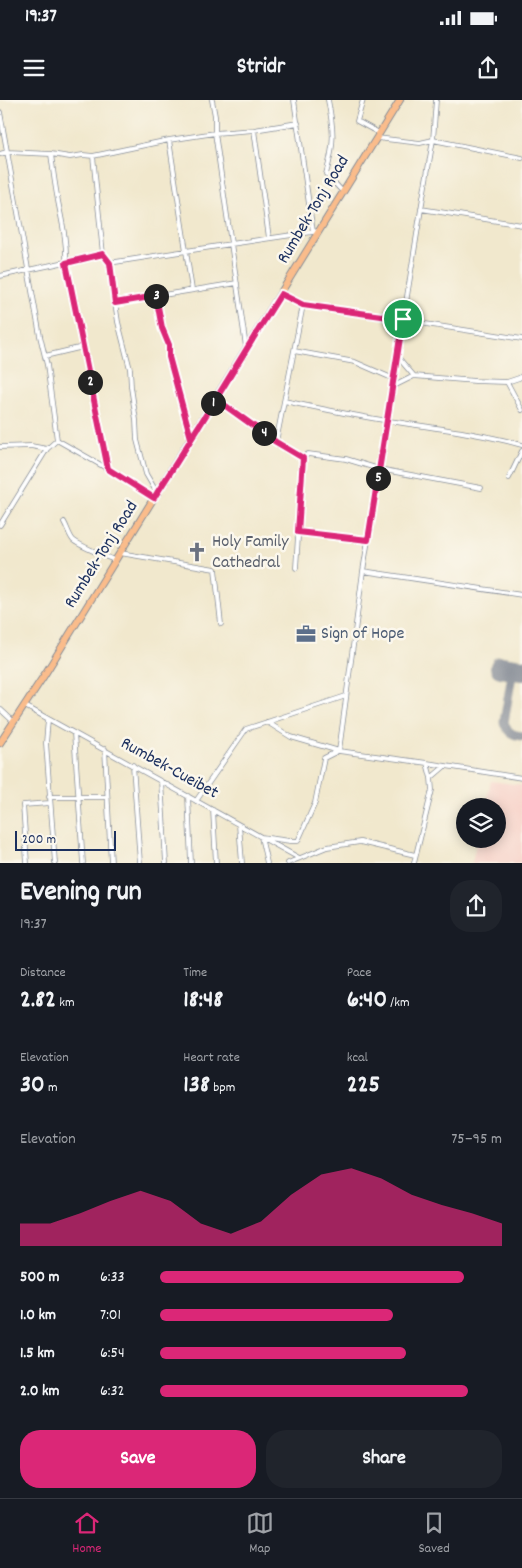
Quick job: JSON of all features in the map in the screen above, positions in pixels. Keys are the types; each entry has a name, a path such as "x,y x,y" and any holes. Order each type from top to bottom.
{"main road":[{"name":"Rumbek-Tonj Road","path":"0,743 116,561 281,294 316,232 400,100"}],"street":[{"path":"212,100 246,349"},
{"path":"110,263 316,232 294,100"},
{"path":"328,100 334,128 332,152 326,174 343,192"},
{"path":"363,100 357,121 378,136 420,142 433,140 522,158"},
{"path":"338,751 363,571 420,209 433,140 436,100"},
{"path":"0,112 44,356 57,440"},
{"path":"0,154 7,152 70,157 93,156 169,140 298,124"},
{"path":"254,130 269,238"},
{"path":"169,140 192,290"},
{"path":"51,154 54,182 64,228 66,263 108,469"},
{"path":"93,156 103,254 110,263 115,303 130,369 137,440 146,474 156,495"},
{"path":"420,209 522,225"},
{"path":"0,276 103,254"},
{"path":"115,303 237,284"},
{"path":"281,294 303,305 403,319 522,339"},
{"path":"156,296 162,328 169,345 169,357 191,438"},
{"path":"276,442 303,305"},
{"path":"44,356 83,347"},
{"path":"294,351 355,362 394,379"},
{"path":"398,356 414,376"},
{"path":"392,387 414,376 466,381 506,382 522,376"},
{"path":"506,382 522,410"},
{"path":"216,399 276,442 303,458"},
{"path":"284,401 522,445"},
{"path":"57,440 156,495"},
{"path":"0,525 47,449 57,440"},
{"path":"0,447 30,446 47,449"},
{"path":"509,478 522,451"},
{"path":"296,568 303,458 308,454 346,459 379,470 481,488"},
{"path":"64,522 73,540 116,561"},
{"path":"298,532 368,540"},
{"path":"120,553 215,569 221,624"},
{"path":"363,571 522,595"},
{"path":"196,801 246,729 346,696"},
{"name":"Rumbek-Cueibet","path":"25,706 299,858"},
{"path":"0,709 14,722"},
{"path":"48,719 46,743 55,863"},
{"path":"267,722 291,737 338,751 522,778"},
{"path":"74,733 84,863"},
{"path":"105,750 111,863"},
{"path":"266,863 261,837 290,842 298,841 315,803 324,758 338,751"},
{"path":"414,863 432,790 427,763"},
{"path":"133,765 140,863"},
{"path":"431,778 445,766"},
{"path":"161,781 166,863"},
{"path":"49,797 107,796"},
{"path":"188,796 191,863"},
{"path":"27,863 23,805 50,803"},
{"path":"213,810 216,863"},
{"path":"239,825 242,863"},
{"path":"288,863 326,847 360,842 415,855"}],"shaded area":[{"path":"491,781 522,785 522,863 472,863 475,848 506,848 506,798 487,798"}],"taxiway":[{"path":"513,669 504,722 510,732 522,736"}],"runway":[{"path":"501,667 522,670"}],"place":[{"name":"Holy Family Cathedral","path":"197,552"},
{"name":"Sign of Hope","path":"306,634"}],"route":[{"path":"403,319 303,305 281,294 216,399 177,462 154,498 108,469 66,263 103,254 110,263 115,303 156,296 162,328 169,345 169,357 191,438 216,399 276,442 303,458 298,532 368,540 403,319"}]}
